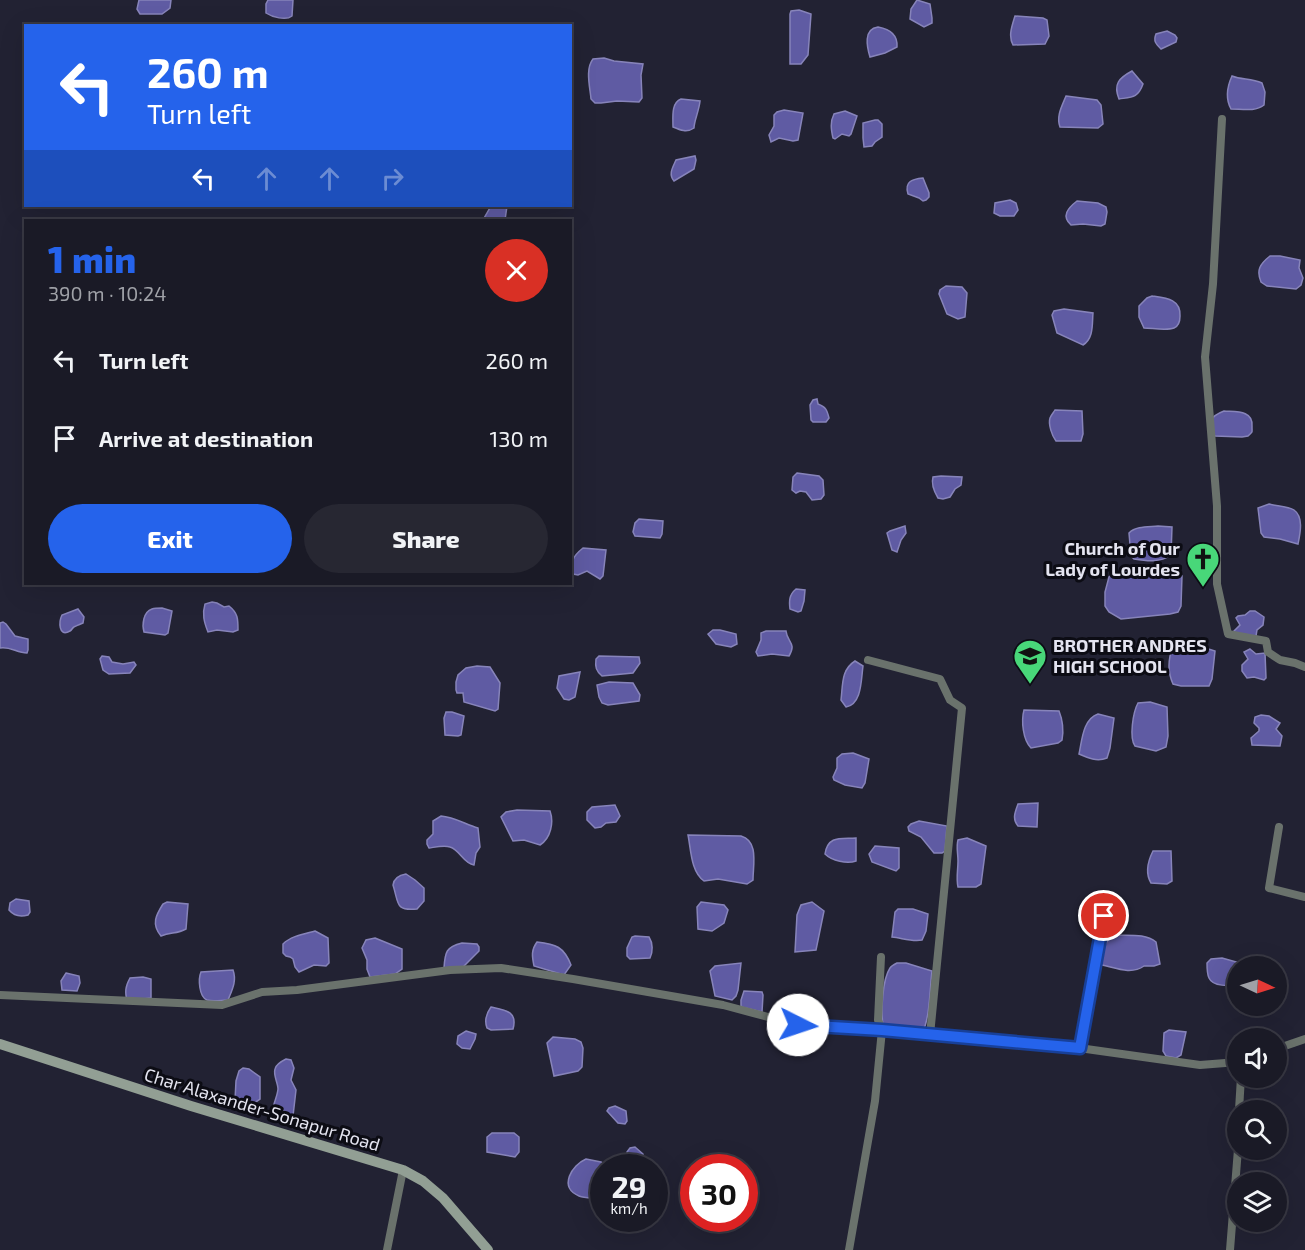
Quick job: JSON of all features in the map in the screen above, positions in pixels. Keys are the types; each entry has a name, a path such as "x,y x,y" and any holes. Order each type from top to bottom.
{"main road":[{"name":"Char Alaxander-Sonapur Road","path":"0,1044 158,1096 403,1170 423,1180 443,1198 488,1250"}],"street":[{"path":"1222,119 1213,284 1205,357 1217,506 1217,584 1228,634 1266,641 1268,652 1280,660 1305,667"},
{"path":"868,660 940,679 950,700 962,708 930,1035"},
{"path":"1279,827 1269,888 1305,897"},
{"path":"1080,1048 1104,916"},
{"path":"849,1250 875,1101 882,1030 878,1020 881,957"},
{"path":"0,995 222,1005 262,992 297,990 450,970 501,968 723,1005 798,1025 882,1030 1080,1048 1200,1065 1227,1063"},
{"path":"1287,1045 1305,1039"},
{"path":"1230,1250 1237,1160"},
{"path":"387,1250 403,1170"}],"shaded area":[{"path":"139,0 171,0 170,8 162,14 140,14 137,9"},
{"path":"268,0 293,0 292,16 279,18 266,13"},
{"path":"917,0 930,4 932,23 924,27 910,19 911,9"},
{"path":"799,10 811,14 808,55 801,64 790,64 790,14 791,11"},
{"path":"1015,16 1047,20 1049,36 1045,44 1013,45 1011,35"},
{"path":"878,27 892,33 897,47 870,57 867,44 868,35 873,28"},
{"path":"1167,31 1175,35 1176,42 1161,49 1155,36"},
{"path":"604,58 643,64 642,98 639,102 595,103 591,99 589,68 593,59"},
{"path":"1132,71 1143,84 1141,89 1134,96 1119,99 1118,82"},
{"path":"1232,76 1262,83 1265,92 1264,105 1253,109 1231,109 1227,92"},
{"path":"1066,96 1097,100 1101,105 1103,124 1098,128 1060,127 1059,115"},
{"path":"681,99 700,101 694,128 689,130 673,127 674,107"},
{"path":"784,110 803,113 798,140 779,138 771,142 769,135 774,126 774,115"},
{"path":"845,111 857,116 851,134 849,136 842,134 835,139 831,129 834,114"},
{"path":"875,120 882,124 882,137 872,146 864,147 863,123"},
{"path":"695,156 694,169 674,181 671,173 676,160"},
{"path":"923,178 929,197 923,201 908,194 907,186 916,179"},
{"path":"1010,200 1016,203 1018,210 1014,216 1000,216 994,213 995,203"},
{"path":"1077,201 1098,203 1106,207 1105,224 1101,226 1071,225 1066,215"},
{"path":"490,207 507,207 505,219 484,219"},
{"path":"1270,256 1300,260 1299,268 1303,278 1301,285 1296,289 1267,286 1261,282 1260,268"},
{"path":"946,286 962,287 967,293 965,317 958,319 947,314 939,294 940,290"},
{"path":"1152,296 1172,300 1178,306 1180,320 1176,327 1171,329 1144,328 1139,317 1139,306"},
{"path":"1064,309 1093,313 1091,335 1083,345 1057,333 1052,315 1054,311"},
{"path":"817,399 818,404 828,413 829,418 826,422 811,420 810,405 813,400"},
{"path":"1055,410 1082,411 1081,441 1056,441 1050,423"},
{"path":"1224,411 1247,414 1252,421 1251,433 1242,437 1215,436 1210,427 1211,421"},
{"path":"797,473 819,476 823,480 824,495 821,499 812,500 806,492 796,493 792,490 793,477"},
{"path":"933,477 962,477 961,485 950,497 943,499 938,498 933,483"},
{"path":"1269,504 1289,508 1297,513 1300,526 1298,544 1264,537 1261,533 1258,508"},
{"path":"639,519 663,521 660,538 635,536 633,532 635,523"},
{"path":"905,526 906,533 897,552 892,550 887,533"},
{"path":"1172,527 1171,555 1158,560 1134,559 1131,556 1129,533 1139,528"},
{"path":"583,548 606,550 603,576 600,579 587,571 578,575 573,574 573,560"},
{"path":"1174,571 1182,576 1181,606 1178,612 1121,619 1109,612 1105,606 1105,592 1109,577 1115,572"},
{"path":"796,589 805,590 801,611 798,612 790,609 791,596"},
{"path":"212,602 224,607 229,606 234,611 237,616 238,630 208,632 204,608 205,604"},
{"path":"162,608 172,611 168,633 165,635 144,632 143,622 147,613 152,609"},
{"path":"78,609 84,617 83,623 66,633 61,631 62,615"},
{"path":"1255,611 1264,617 1263,625 1257,630 1256,636 1235,636 1234,631 1240,625 1236,618"},
{"path":"3,622 15,636 28,639 27,653 0,648 0,623"},
{"path":"713,630 736,634 737,644 731,647 716,644 708,634"},
{"path":"786,631 792,645 789,656 772,654 758,656 756,652 761,633"},
{"path":"1177,644 1196,645 1215,651 1209,686 1173,684 1169,660 1173,646"},
{"path":"1250,649 1256,654 1265,653 1266,678 1264,680 1254,677 1247,678 1242,671 1242,665 1248,659 1244,652"},
{"path":"102,656 109,657 112,662 123,664 134,662 136,665 130,673 109,674 103,670 100,659"},
{"path":"599,656 639,657 640,663 633,673 602,676 596,667 596,659"},
{"path":"855,661 863,666 860,691 855,701 846,707 841,700 843,678 847,669"},
{"path":"490,667 500,683 498,709 495,711 464,702 463,693 457,693 458,675 466,668"},
{"path":"580,672 575,697 569,700 564,699 557,688 559,676"},
{"path":"609,682 633,683 640,695 639,701 608,705 602,703 597,685"},
{"path":"1150,702 1167,707 1166,747 1156,751 1135,746 1132,737 1133,718 1138,703"},
{"path":"1024,710 1059,711 1063,725 1062,740 1058,743 1031,748 1023,730"},
{"path":"446,712 464,716 461,735 445,735"},
{"path":"1098,714 1114,718 1107,758 1100,760 1079,754 1086,725"},
{"path":"1269,716 1280,723 1276,729 1282,736 1280,746 1252,745 1251,738 1259,731 1254,723 1255,717"},
{"path":"853,753 869,759 862,788 845,785 834,780 833,777 837,768 837,758 842,754"},
{"path":"1038,803 1037,827 1018,826 1015,813 1018,804"},
{"path":"615,805 620,816 616,822 595,828 587,820 587,812 592,807"},
{"path":"550,811 551,830 540,845 524,840 513,841 501,817 506,812"},
{"path":"441,816 478,828 480,847 476,853 474,865 450,847 429,848 427,840 433,834 433,821"},
{"path":"919,821 947,826 945,851 934,853 921,837 909,831 908,827 911,824"},
{"path":"688,835 741,836 747,839 754,854 753,880 747,884 718,879 704,881 696,872"},
{"path":"840,838 856,838 856,861 840,861 825,854 832,841"},
{"path":"967,838 986,846 981,884 976,887 958,887 957,843 958,840"},
{"path":"875,846 899,848 899,868 896,871 872,862 869,854"},
{"path":"1153,851 1171,851 1172,881 1167,884 1151,883 1149,879 1148,867"},
{"path":"406,874 424,888 424,901 417,909 405,909 397,901 393,885 398,877"},
{"path":"16,899 29,901 28,915 18,916 9,910 10,903"},
{"path":"167,902 188,904 186,929 161,936 155,924 158,912"},
{"path":"701,902 724,905 728,910 724,923 712,931 698,929 697,907"},
{"path":"812,902 824,911 816,950 795,952 797,915 801,905"},
{"path":"898,909 913,909 928,914 926,931 922,940 892,937 895,912"},
{"path":"315,931 328,938 329,963 326,966 314,965 299,972 293,959 283,953 283,944 294,937"},
{"path":"1114,935 1142,936 1152,939 1156,942 1160,964 1134,970 1102,965 1099,960 1101,953 1106,942"},
{"path":"632,937 649,937 652,948 650,958 630,959 627,956 627,948"},
{"path":"375,938 402,949 402,969 395,974 370,977 362,948 366,940"},
{"path":"537,942 554,945 562,950 571,965 564,975 534,966 532,953"},
{"path":"462,943 477,944 479,951 462,968 444,968 447,951"},
{"path":"1211,959 1227,959 1227,985 1214,983 1209,978 1207,963"},
{"path":"741,963 736,996 732,1000 715,996 710,971 715,966"},
{"path":"897,963 906,963 932,971 928,1012 922,1033 883,1025 882,1004 885,980 891,967"},
{"path":"233,970 234,982 228,1000 212,1001 204,998 200,987 201,972"},
{"path":"66,973 79,976 80,983 77,991 62,990 61,981"},
{"path":"130,978 151,979 151,998 127,1001 126,990"},
{"path":"744,991 762,992 762,1012 741,1007"},
{"path":"491,1007 512,1015 513,1029 491,1030 487,1028 486,1017"},
{"path":"1169,1030 1186,1032 1181,1055 1176,1058 1166,1056 1163,1051 1164,1033"},
{"path":"466,1031 476,1034 470,1049 462,1048 457,1044 458,1036"},
{"path":"553,1037 575,1039 581,1042 582,1067 578,1071 554,1076 547,1043"},
{"path":"286,1059 291,1060 294,1068 291,1080 296,1090 293,1116 290,1117 284,1111 275,1119 273,1108 278,1089 275,1071 278,1064"},
{"path":"243,1068 249,1069 260,1077 260,1099 253,1104 237,1103 235,1100 236,1081 239,1071"},
{"path":"615,1106 626,1111 625,1124 618,1123 607,1111"},
{"path":"492,1133 514,1133 519,1137 519,1152 515,1157 487,1152 487,1137"},
{"path":"635,1147 643,1154 627,1154 630,1148"},
{"path":"590,1160 590,1198 579,1196 569,1187 569,1176 581,1162"}],"place":[{"name":"Church of Our Lady of Lourdes","path":"1203,588"},
{"name":"BROTHER ANDRES HIGH SCHOOL","path":"1030,685"}],"route":[{"path":"798,1025 882,1030 1080,1048 1104,916"}]}
